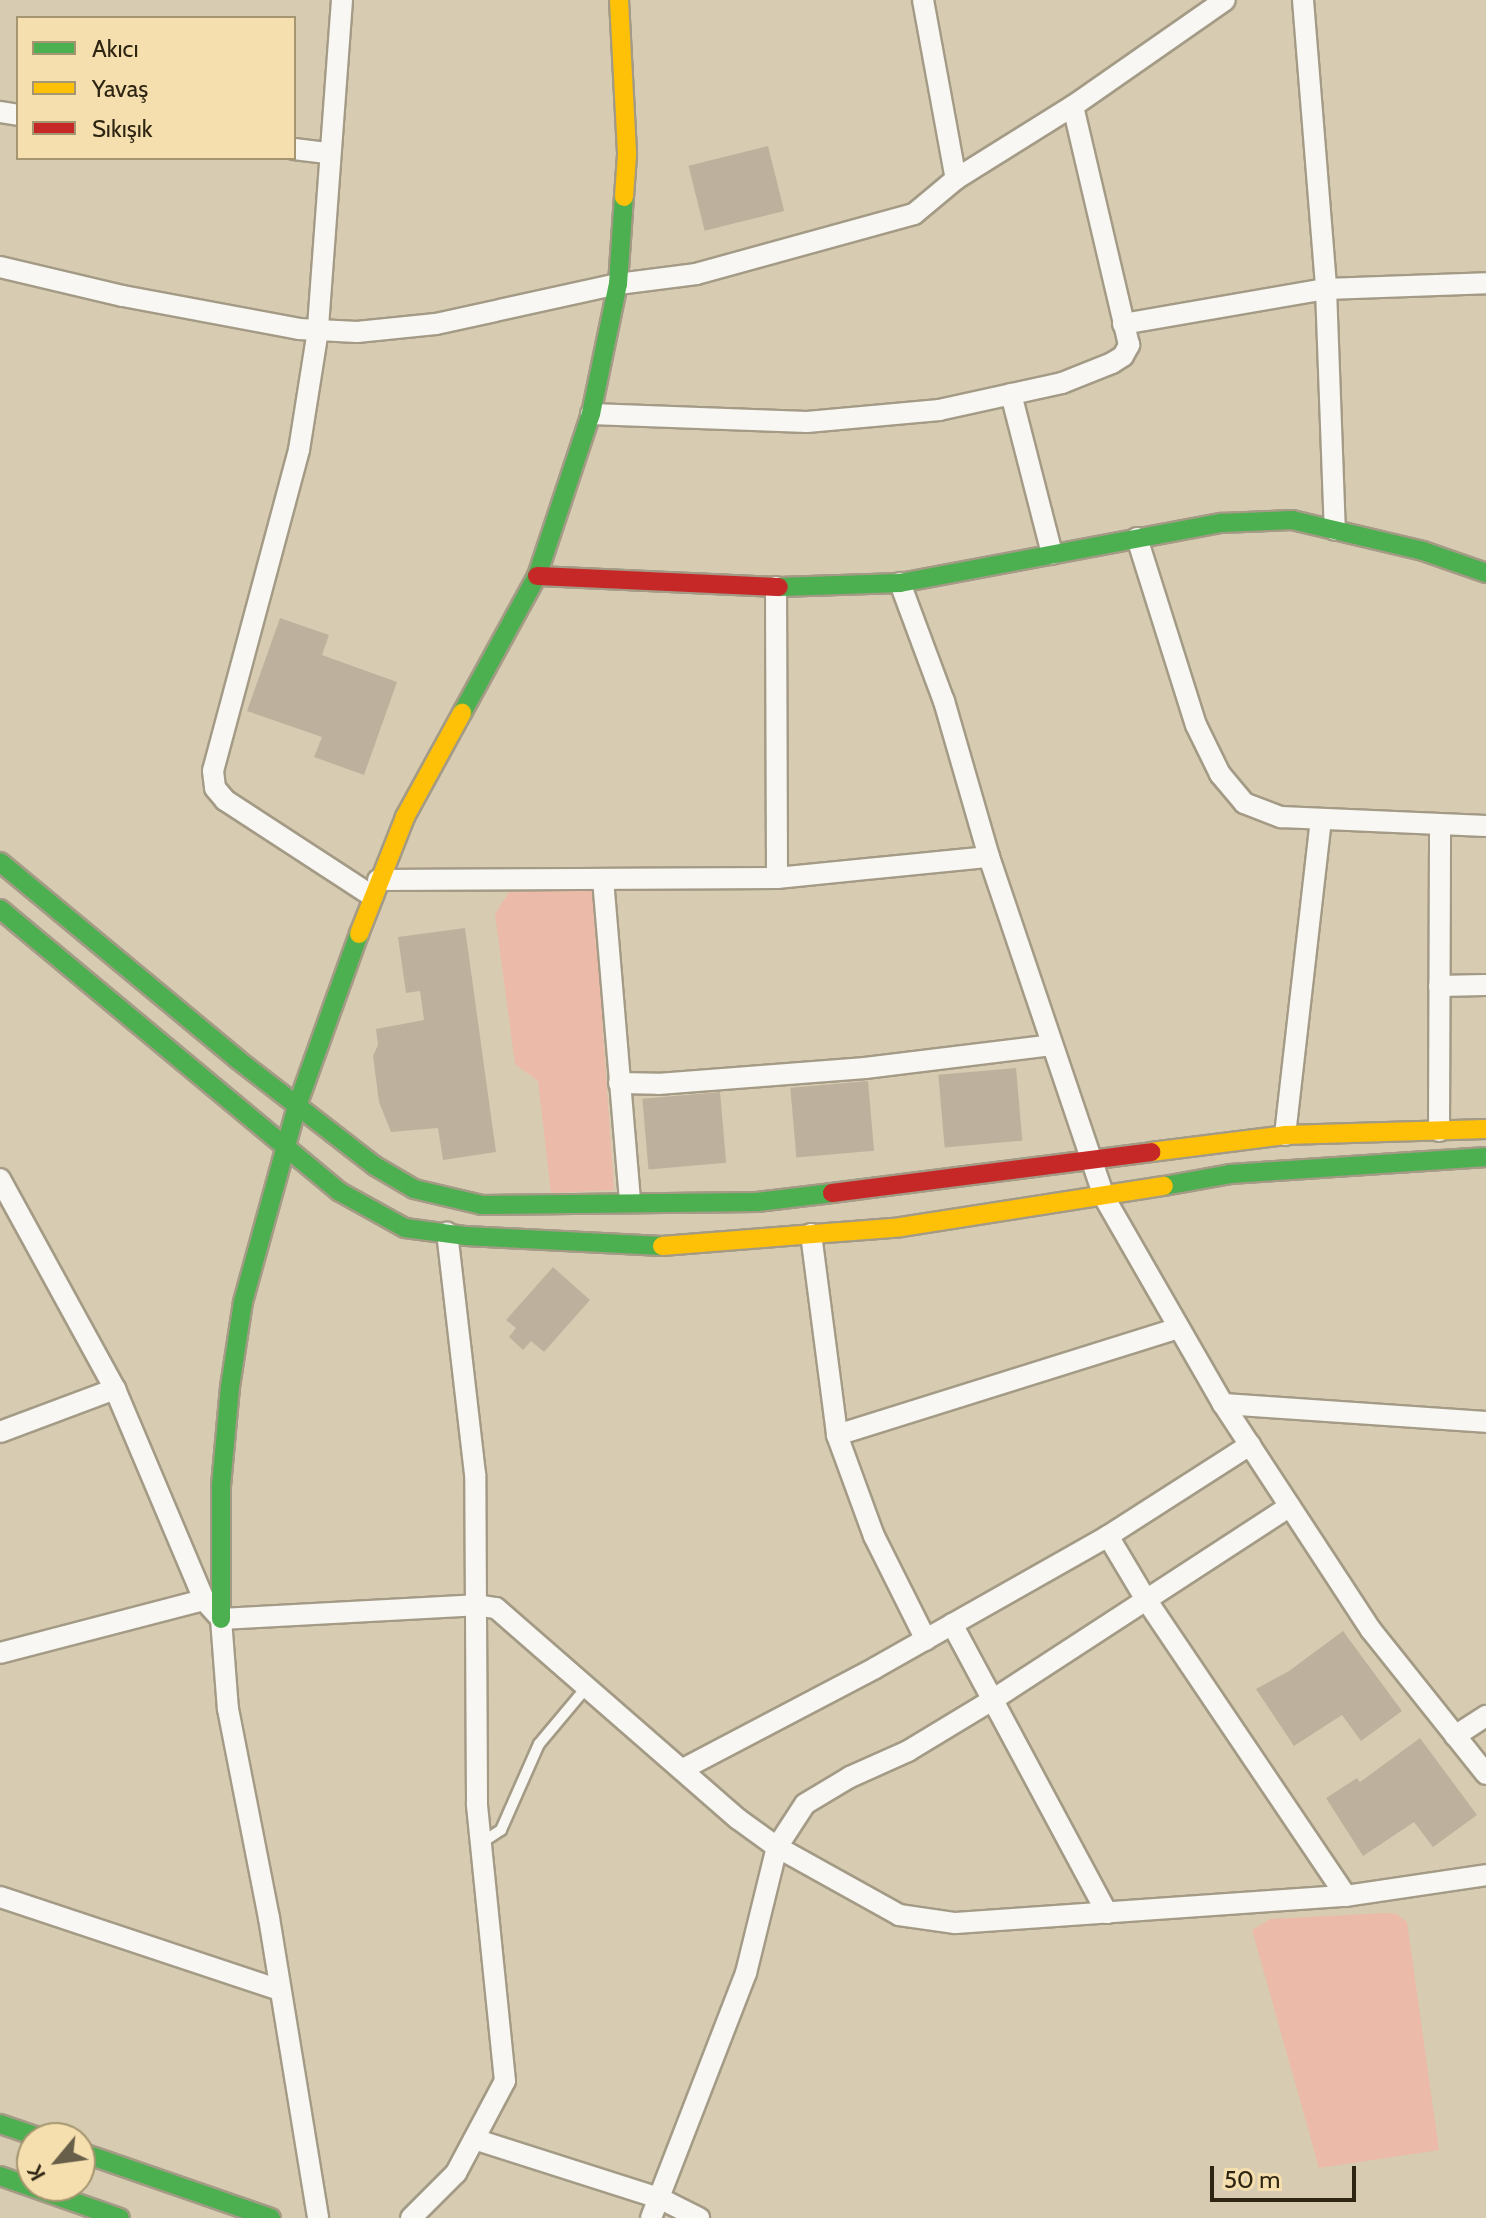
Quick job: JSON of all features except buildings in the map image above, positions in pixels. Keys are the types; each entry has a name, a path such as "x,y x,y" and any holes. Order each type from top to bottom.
{"main road":[{"path":"221,1619 221,1500 230,1387 243,1302 297,1106 375,888 433,762 537,576 591,414 618,284 627,155 619,0"},
{"path":"537,576 776,587 900,583 1222,523 1292,520 1423,551 1486,573"},
{"path":"0,862 297,1106 375,1166 414,1189 482,1205 757,1202 1285,1135 1486,1129"},
{"path":"0,909 353,1200 405,1228 655,1247 901,1227 1104,1197 1230,1174 1486,1157"},
{"path":"96,2158 271,2218"},
{"path":"0,2176 120,2218"}],"street":[{"path":"342,0 318,330 299,450 213,771 215,788 225,800 375,888 603,879 777,878 989,857"},
{"path":"923,0 956,179"},
{"path":"0,267 123,296 318,330 398,330 618,284 696,274 914,214 956,179 1073,106 1225,0"},
{"path":"1303,0 1326,289 1335,530"},
{"path":"591,414 807,422 939,410 1062,383 1123,356 1129,345 1073,106"},
{"path":"296,149 329,153"},
{"path":"1123,324 1326,289 1486,283"},
{"path":"1011,394 1052,554"},
{"path":"1137,538 1196,725 1220,774 1244,803 1281,817 1486,826"},
{"path":"900,583 944,701 989,857 1104,1197 1223,1404 1371,1630 1486,1774"},
{"path":"776,587 777,878"},
{"path":"1285,1135 1321,819"},
{"path":"1439,1131 1440,825"},
{"path":"603,879 630,1202"},
{"path":"1439,986 1486,985"},
{"path":"619,1083 658,1084 865,1068 1052,1045"},
{"path":"0,1179 115,1389 204,1600 221,1619 228,1709 318,2218"},
{"path":"411,2218 456,2173 505,2081 481,1843 475,1474 447,1233"},
{"path":"811,1234 837,1435 874,1536 926,1640"},
{"path":"837,1435 1179,1328"},
{"path":"0,1432 115,1389"},
{"path":"1223,1404 1486,1422"},
{"path":"683,1769 926,1640 1108,1536 1250,1445"},
{"path":"651,2218 746,1973 777,1847 805,1804 908,1751 994,1699 1290,1506"},
{"path":"1108,1536 1145,1598 1346,1896"},
{"path":"0,1653 204,1600"},
{"path":"221,1619 476,1605 496,1608 738,1819 777,1847 899,1915 955,1923 1107,1913 1346,1896 1486,1875"},
{"path":"952,1624 1107,1913"},
{"path":"1455,1736 1486,1716"},
{"path":"0,1897 280,1990"},
{"path":"474,2139 659,2198 699,2218"}],"lane":[{"path":"481,1843 501,1830 539,1744 586,1688"}],"shaded area":[{"path":"593,887 614,1190 551,1193 538,1081 515,1064 495,914 509,892"},
{"path":"1397,1914 1407,1922 1439,2150 1319,2168 1252,1930 1270,1919"}],"traffic: fast":[{"path":"462,713 537,576 591,414 618,284 624,197"},
{"path":"779,587 900,583 1222,523 1292,520 1423,551 1486,573"},
{"path":"0,862 237,1059 375,1166 414,1189 482,1205 757,1202 832,1193"},
{"path":"0,909 340,1192 405,1228 466,1236 662,1246"},
{"path":"221,1619 221,1486 230,1387 243,1302 297,1106 359,934"},
{"path":"1164,1186 1230,1174 1486,1157"},
{"path":"0,2124 16,2129"},
{"path":"96,2158 271,2218"},
{"path":"0,2176 120,2218"}],"traffic: slow":[{"path":"619,0 627,155 624,197"},
{"path":"359,934 405,817 462,713"},
{"path":"1151,1152 1285,1135 1486,1129"},
{"path":"662,1246 901,1227 1164,1186"}],"traffic: jam":[{"path":"537,576 779,587"},
{"path":"832,1193 1151,1152"}]}
